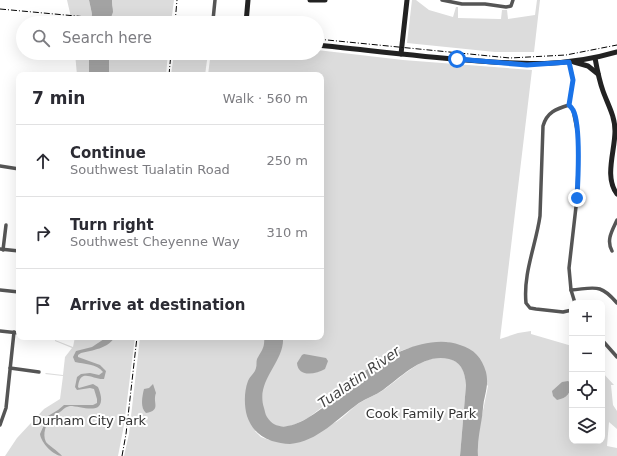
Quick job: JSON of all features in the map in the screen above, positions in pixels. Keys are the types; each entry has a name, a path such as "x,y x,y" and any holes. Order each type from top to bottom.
{"main road":[{"path":"310,0 325,0"},
{"path":"401,54 407,0"},
{"path":"246,16 247,1"},
{"path":"324,47 515,64 571,62 617,52"},
{"path":"595,58 603,91 612,111 615,123 611,177 613,189 617,194"},
{"path":"571,62 588,66 598,74"}],"street":[{"path":"214,16 215,0"},
{"path":"442,0 506,7 511,6 513,0"},
{"path":"569,105 573,80 571,62"},
{"path":"569,105 574,110 576,123 578,168 577,198 569,268 571,290 574,300"},
{"path":"569,105 554,110 550,113 543,126 540,216 538,231 529,264 525,297 526,303 530,308 563,312 569,311"},
{"path":"0,166 16,169"},
{"path":"612,251 609,242 617,220"},
{"path":"6,225 2,250 16,251"},
{"path":"571,290 595,288 602,289 617,303"},
{"path":"0,290 16,292"},
{"path":"0,331 14,332 6,408 0,425"},
{"path":"605,343 617,357"},
{"path":"10,368 38,372"}],"green space":[{"path":"67,0 89,0 92,16 70,16"},
{"path":"112,0 174,0 172,16 111,16 113,6"},
{"path":"412,0 416,0 429,10 453,17 456,7 458,7 458,18 501,19 502,10 507,10 508,19 535,15 537,0 540,0 534,52 495,52 407,43"},
{"name":"Cook Family Park","path":"324,51 403,60 532,70 500,339 518,333 531,331 531,334 569,345 569,444 605,444 605,375 614,385 611,385 613,405 617,411 617,429 609,422 607,446 617,448 617,456 478,456 477,445 479,430 488,386 448,342 421,345 403,350 373,365 361,373 334,398 308,418 291,426 279,426 255,431 261,437 269,440 334,423 357,404 382,391 416,366 426,361 445,357 458,363 464,372 465,378 466,385 460,456 124,456 129,434 140,340 324,340 324,72 208,72 210,60 324,60"},
{"path":"76,60 89,60 89,72 77,72"},
{"path":"109,60 167,60 166,72 109,72"},
{"path":"173,60 207,60 205,72 171,72"},
{"name":"Durham City Park","path":"55,340 73,347 74,340 135,340 124,425 118,456 5,456 17,438 44,409 60,399 63,376 45,374 63,375 65,357 72,348"}],"water":[{"path":"89,0 112,0 113,12 112,16 92,16"},
{"path":"89,60 109,60 109,72 89,72"},
{"path":"102,340 113,340 104,347 78,355 78,357 100,365 106,371 104,379 84,376 81,377 79,381 79,388 93,384 98,387 101,397 100,405 92,409 70,406 52,417 46,425 44,436 46,442 62,456 55,454 45,445 40,434 48,416 64,405 93,405 97,403 94,389 90,388 77,390 75,387 77,377 81,374 90,373 99,375 103,372 97,367 75,362 73,357 76,351 92,347"},
{"name":"Tualatin River","path":"283,340 280,355 263,389 262,398 266,416 277,425 290,426 305,420 320,410 371,366 410,347 424,343 446,342 469,349 480,358 487,378 487,387 478,441 478,456 460,456 466,385 464,372 460,365 453,360 440,358 422,362 406,372 383,390 359,403 327,428 309,439 290,444 272,441 263,437 256,432 249,420 246,412 245,398 248,381 255,370 257,359 264,346 264,341"},
{"path":"304,354 326,358 328,361 325,369 308,374 301,371 298,368 297,363"},
{"path":"562,382 569,382 569,392 563,398 557,400 553,396 552,391"},
{"path":"153,384 156,393 156,406 154,410 146,413 142,405 144,389 149,388"}],"railway":[{"path":"176,16 177,0"},
{"path":"0,9 76,16"},
{"path":"324,40 510,58 566,55 617,45"},
{"path":"169,72 170,60"},
{"path":"122,456 126,434 137,340"}],"route":[{"path":"457,59 527,65 569,62 573,80 569,105 574,110 578,135 577,198"}]}
